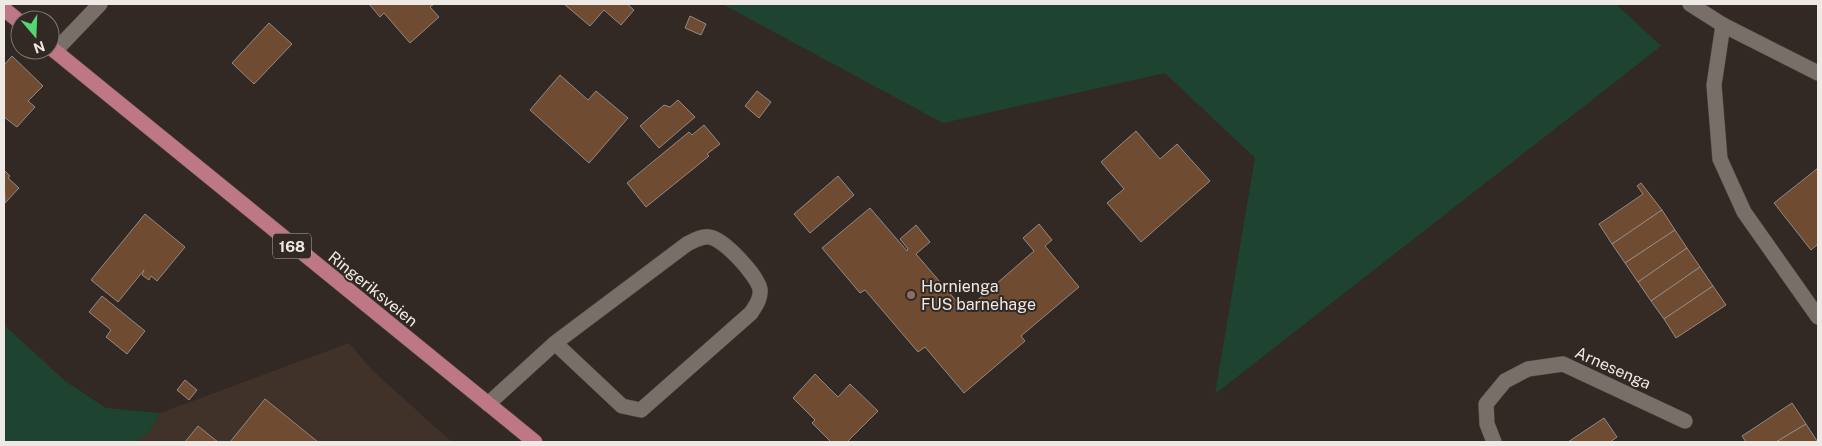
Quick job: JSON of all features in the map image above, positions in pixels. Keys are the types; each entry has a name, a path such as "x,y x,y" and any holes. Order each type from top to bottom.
{"main road":[{"name":"Ringeriksveien","path":"60,56 536,442"}],"street":[{"path":"60,42 100,4"},
{"path":"1690,4 1723,25 1818,73"},
{"path":"1723,25 1714,85 1720,159 1744,212 1818,317"},
{"path":"488,404 555,343 687,244 700,237 711,237 722,241 755,278 760,289 759,301 751,314 641,410 622,406 555,343"},
{"name":"Arnesenga","path":"1494,442 1487,424 1486,404 1505,380 1528,369 1563,364 1685,421"}],"shaded area":[{"path":"349,343 372,370 452,442 134,442 149,433 160,413"}],"green space":[{"path":"1616,4 1661,46 1215,394 1255,158 1165,73 943,123 724,5"},
{"path":"4,325 65,381 106,408 160,413 149,433 134,442 4,442"}],"building":[{"path":"369,4 434,4 430,7 439,17 410,43 384,13 380,17"},
{"path":"564,4 627,4 634,10 621,25 604,10 590,26"},
{"path":"690,16 706,24 701,35 685,28"},
{"path":"269,23 292,44 254,84 232,63"},
{"path":"10,58 10,60 16,60 43,86 28,101 35,107 17,127 4,117 4,65"},
{"path":"560,75 588,100 596,91 628,118 589,163 530,110"},
{"path":"757,91 771,102 759,118 745,106"},
{"path":"678,100 695,117 659,148 640,126 664,105 670,107"},
{"path":"704,125 720,144 707,154 709,156 646,207 627,183 689,132 692,135"},
{"path":"1136,131 1160,159 1177,144 1210,181 1141,242 1107,203 1124,189 1101,162"},
{"path":"1818,168 1818,244 1811,250 1774,203"},
{"path":"4,170 10,176 8,178 19,188 5,203"},
{"path":"838,176 854,195 810,233 794,214"},
{"path":"1641,183 1662,210 1612,244 1599,224 1643,194 1637,186"},
{"path":"870,208 907,251 908,249 900,239 916,225 930,242 916,254 965,311 1034,251 1023,238 1039,224 1052,240 1045,246 1079,287 1021,336 1025,341 964,393 925,347 918,352 865,290 860,293 822,248"},
{"path":"1662,210 1675,230 1625,263 1612,244"},
{"path":"145,214 185,247 157,281 151,276 149,280 142,275 144,270 118,302 91,280"},
{"path":"1675,230 1687,248 1638,282 1625,263"},
{"path":"1687,248 1700,267 1651,301 1638,282"},
{"path":"1700,267 1713,286 1664,319 1651,301"},
{"path":"1713,286 1726,305 1676,338 1664,319"},
{"path":"102,296 145,331 127,354 106,337 111,330 89,312"},
{"path":"815,374 838,397 850,384 878,411 847,442 831,442 812,423 815,420 793,398"},
{"path":"185,380 197,390 189,400 177,390"},
{"path":"265,399 318,442 230,442"},
{"path":"1792,403 1806,424 1776,442 1746,442 1742,436"},
{"path":"1604,418 1617,437 1610,442 1568,442"},
{"path":"1806,424 1817,441 1776,442"},
{"path":"198,426 218,442 185,442"}],"place":[{"name":"Hornienga FUS barnehage","path":"911,295"}]}
